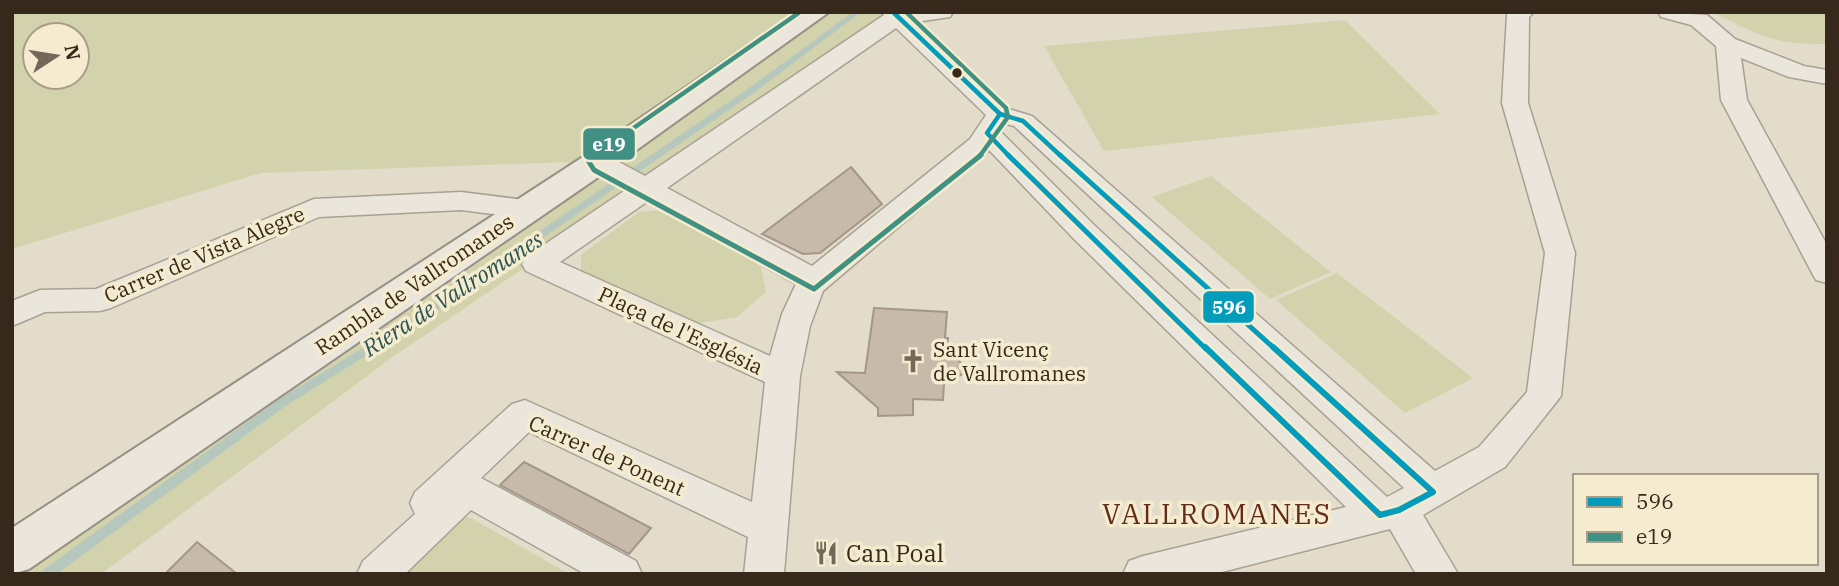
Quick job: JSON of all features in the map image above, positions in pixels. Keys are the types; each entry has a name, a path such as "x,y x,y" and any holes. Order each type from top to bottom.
{"street":[{"name":"Rambla de Vallromanes","path":"16,547 598,162 816,12"},
{"path":"648,189 895,15 942,12"},
{"path":"1143,574 1404,506 1492,457 1544,396 1560,253 1515,103 1518,14 1523,12"},
{"path":"1669,12 1699,20 1727,44 1798,72 1827,77"},
{"path":"895,15 993,123 1084,232 1404,506"},
{"path":"1727,44 1734,100 1827,273"},
{"path":"993,123 1023,121 1404,506 1438,574"},
{"path":"598,162 814,279 979,145 993,123"},
{"name":"Plaça de l'Església","path":"648,189 537,264 783,376 794,321 802,299 814,279"},
{"name":"Carrer de Vista Alegre","path":"12,315 40,301 100,300 314,208 461,201 525,209"},
{"path":"762,573 783,376"},
{"name":"Carrer de Ponent","path":"429,503 525,414 768,528"},
{"path":"377,574 468,489 622,574"}],"green space":[{"path":"12,12 892,12 703,147 394,356 101,574 12,574 547,186 569,162 261,173 12,249"},
{"path":"1713,12 1827,12 1827,44 1794,43 1767,37"},
{"path":"1345,20 1440,114 1104,151 1044,46"},
{"path":"1211,176 1331,272 1270,299 1152,197"},
{"path":"662,210 760,262 766,292 737,317 695,324 581,271 581,255 639,212"},
{"path":"1337,273 1473,378 1405,413 1276,300"},
{"path":"466,517 569,574 399,574 458,518"}],"building":[{"path":"851,167 882,204 820,253 803,254 762,234"},
{"name":"Sant Vicenç de Vallromanes","path":"874,308 947,312 947,349 969,371 944,383 943,400 913,399 913,415 878,416 878,408 837,372 865,373"},
{"path":"524,462 651,528 629,554 500,485"},
{"path":"197,542 237,574 165,574"}],"waterway":[{"name":"Riera de Vallromanes","path":"47,574 283,402 415,321 752,90 858,12"}],"transit line":[{"name":"e19","path":"800,12 593,155 589,162 594,170 814,289 985,152 1008,117 1006,108 906,12"},
{"name":"596","path":"893,12 1000,114"},
{"name":"596","path":"1000,114 1023,121 1433,492 1399,510 1380,515 1084,232 987,133 1000,114"}],"place":[{"name":"Sant Vicenç de Vallromanes","path":"913,361"},
{"name":"Can Poal","path":"826,553"}],"district":[{"name":"VALLROMANES","path":"1217,513"}]}
